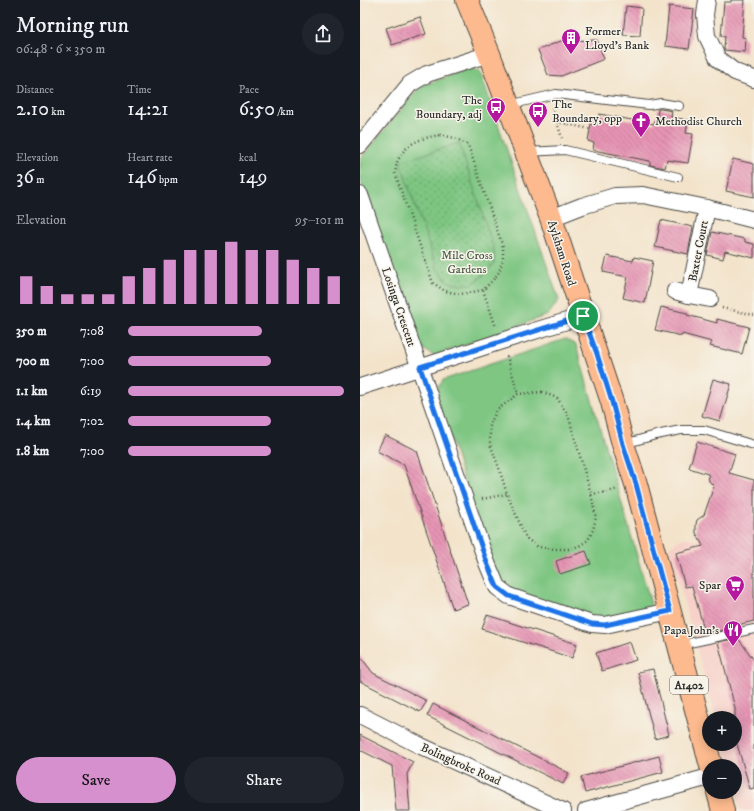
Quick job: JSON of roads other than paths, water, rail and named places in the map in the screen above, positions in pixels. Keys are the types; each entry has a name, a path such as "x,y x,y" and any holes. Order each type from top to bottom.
{"main road":[{"name":"Aylsham Road","path":"467,0 526,152 597,354 636,484 709,759"},
{"path":"720,799 723,811"}],"street":[{"path":"707,0 705,15 707,36 718,59 735,72 754,79"},
{"path":"360,145 410,84 427,74 489,54"},
{"name":"Losinga Crescent","path":"360,195 487,563 497,587 509,596 592,624 605,625 670,611"},
{"name":"Baxter Court","path":"550,218 615,196 643,195 707,208 754,220"},
{"name":"Baxter Court","path":"707,208 682,293 710,299"},
{"path":"360,387 583,316"},
{"name":"Bolingbroke Road","path":"360,715 421,746 563,811"},
{"path":"586,811 702,780"}],"lane":[{"path":"508,105 556,94 649,105 661,103 679,106"},
{"path":"526,152 565,150 678,177"},
{"path":"623,444 656,434 681,430 704,430 754,446"},
{"path":"679,646 754,630"}],"place":[{"name":"Former Lloyd's Bank","path":"571,55"},
{"name":"The Boundary, adj","path":"496,124"},
{"name":"The Boundary, opp","path":"538,128"},
{"name":"Methodist Church","path":"641,138"},
{"name":"Spar","path":"735,602"},
{"name":"Papa John's","path":"733,647"}],"park label":[{"name":"Mile Cross Gardens","path":"467,262"}]}
